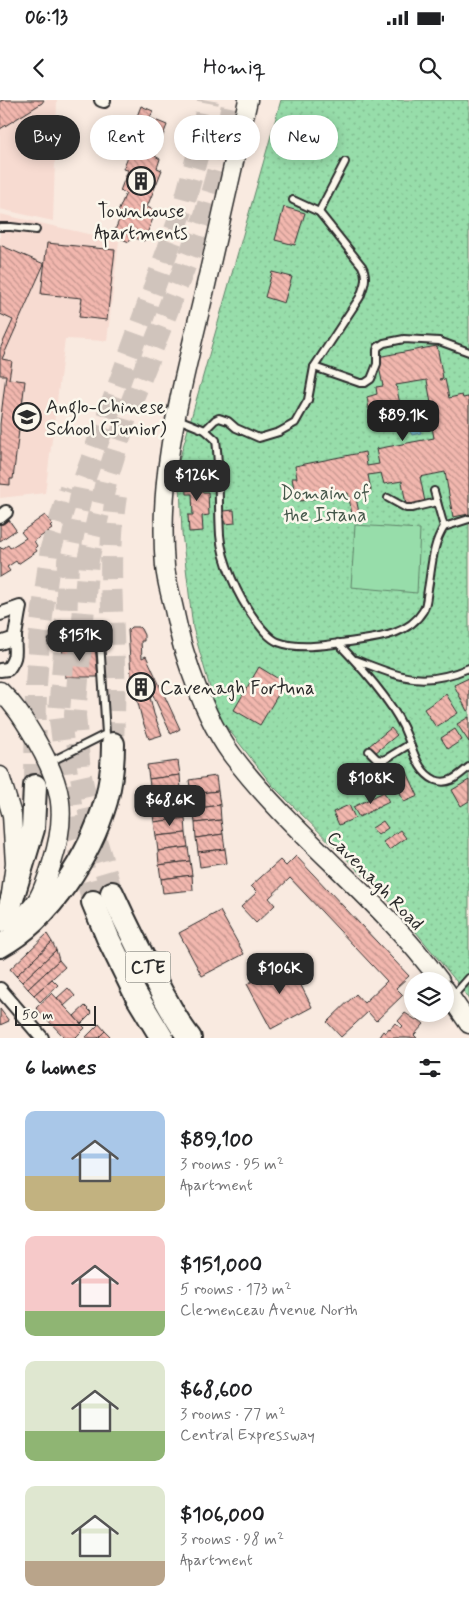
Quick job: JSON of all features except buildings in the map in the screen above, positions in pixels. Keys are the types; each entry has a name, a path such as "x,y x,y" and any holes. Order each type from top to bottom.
{"highway":[{"path":"0,945 13,939 48,907 74,872 94,834 106,800 113,744"},
{"path":"5,916 33,829 35,786"},
{"name":"CTE","path":"162,1038 136,995 108,938 102,898 128,928 183,1030 190,1038"}],"street":[{"name":"Cavenagh Road","path":"248,100 184,376 168,456 163,508 165,567 181,643 196,688 231,754 294,825 388,920 433,972"},
{"path":"0,614 20,606 15,638 16,654 14,662 8,669 0,670"},
{"path":"0,643 15,638"},
{"path":"0,691 18,710 49,763 57,784 60,806 59,840 45,884 37,900 0,945"},
{"path":"0,776 12,816 15,864 5,916"},
{"path":"0,989 42,1038"},
{"path":"454,1002 469,1024"}],"lane":[{"path":"319,212 345,162"},
{"path":"206,430 219,418 259,438 280,432 295,422 308,400 314,368 360,297 365,273 319,212 293,200"},
{"path":"0,227 36,230"},
{"path":"314,368 365,383 371,379 377,364 378,347 384,343 404,339 439,341 469,352"},
{"path":"176,418 206,430 216,440 219,462 220,536 225,558 240,596 249,612 275,641 299,646 338,643 384,637 408,627 424,610 437,537 444,527 469,519"},
{"path":"434,491 444,527"},
{"path":"388,498 406,508 437,502"},
{"path":"49,763 106,734 100,641 52,642"},
{"path":"338,643 395,711 402,722 416,761 434,779 440,782 453,780 469,767"},
{"path":"354,660 392,674 418,680 441,678 469,668"},
{"path":"368,751 377,759 384,760 410,744"},
{"path":"454,989 469,978"}],"shaded area":[{"path":"0,100 57,100 57,115 15,115 15,160 55,160 53,221 0,209"},
{"name":"Anglo-Chinese School (Junior)","path":"0,214 119,241 107,341 65,339 45,493 0,498"}],"green space":[{"name":"Domain of the Istana","path":"281,100 469,100 469,1000 454,978 454,972 449,972 398,910 272,785 218,716 193,628 182,533 179,461 270,139 270,160 338,160 338,115 277,115"},
{"path":"355,525 420,529 417,593 351,587"}],"water":[{"path":"412,406 420,409 418,420 421,433 412,435 404,421"}],"tunnel":[{"path":"93,902 75,836 59,712 66,628 68,561 84,480 183,208 198,153 208,100"},
{"path":"112,893 93,830 80,772 75,715 88,560 106,482 128,411 205,215 221,159 233,100"},
{"path":"35,786 36,686 39,639 51,548 70,489"},
{"path":"113,744 114,687 111,560 116,496"}],"place":[{"name":"Townhouse Apartments","path":"141,181"},
{"name":"Anglo-Chinese School (Junior)","path":"27,417"},
{"name":"Cavenagh Fortuna","path":"141,687"}]}
